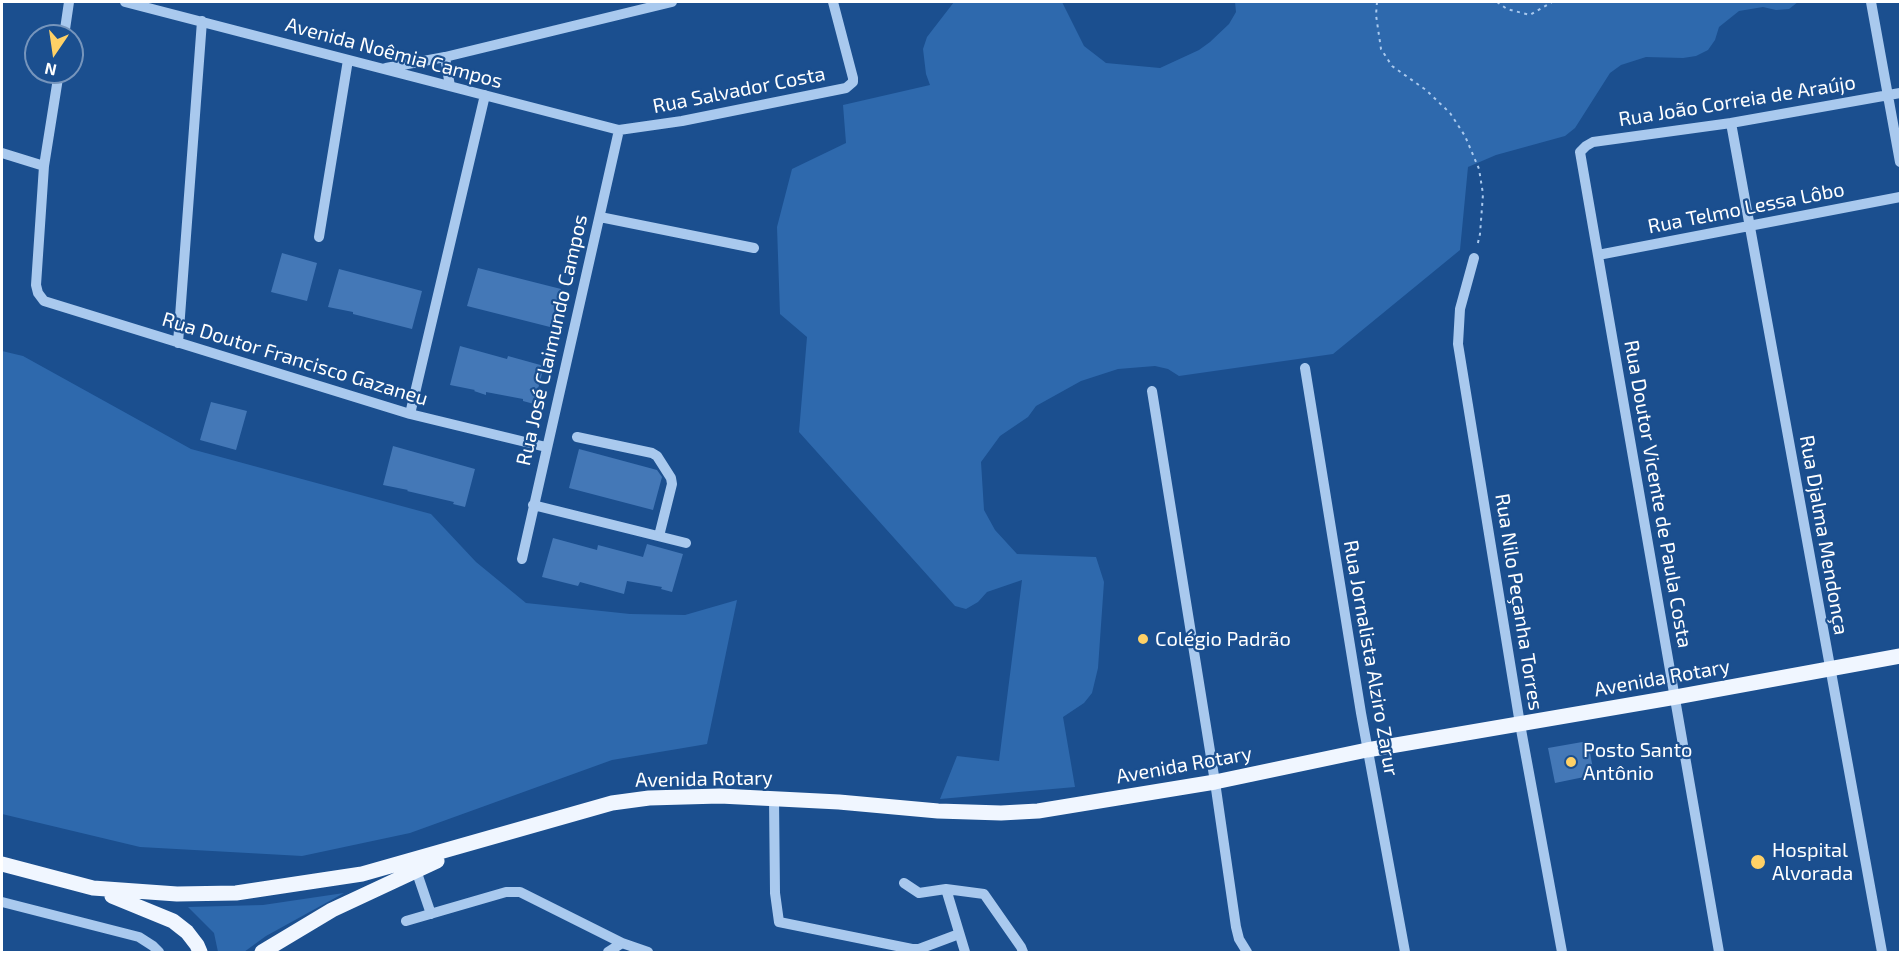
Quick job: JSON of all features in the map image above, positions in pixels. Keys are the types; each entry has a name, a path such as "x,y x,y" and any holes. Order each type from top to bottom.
{"main road":[{"name":"Avenida Rotary","path":"472,844 612,803 650,798 702,796 774,798 938,811 1001,813 1038,811 1215,782 1367,750 1900,656"},
{"path":"262,952 332,910 472,844"},
{"path":"93,888 154,893 236,893 362,874 472,844"},
{"path":"2,864 93,888 173,921 187,932 200,952"}],"street":[{"path":"66,24 69,2"},
{"name":"Avenida Noêmia Campos","path":"125,2 142,3 348,60 619,130"},
{"path":"384,69 445,57 672,2"},
{"name":"Rua Salvador Costa","path":"619,130 682,121 846,88 853,82 853,78 833,2"},
{"path":"1870,2 1895,94 1900,162"},
{"path":"178,343 202,21"},
{"path":"445,57 450,86"},
{"path":"319,237 348,60"},
{"path":"2,153 44,166 57,84"},
{"name":"Rua João Correia de Araújo","path":"1582,149 1593,142 1731,123 1895,94"},
{"path":"410,414 485,95"},
{"name":"Rua Djalma Mendonça","path":"1731,123 1882,952"},
{"name":"Rua José Claimundo Campos","path":"522,559 619,130"},
{"name":"Rua Doutor Vicente de Paula Costa","path":"1582,149 1580,157 1719,952"},
{"name":"Rua Doutor Francisco Gazaneu","path":"44,166 36,285 44,301 410,414 546,447"},
{"name":"Rua Telmo Lessa Lôbo","path":"1598,255 1900,197"},
{"path":"600,217 754,248"},
{"name":"Rua Nilo Peçanha Torres","path":"1474,258 1460,309 1458,344 1520,724 1562,952"},
{"name":"Rua Jornalista Alziro Zarur","path":"1305,368 1367,750 1405,952"},
{"path":"1152,391 1236,927 1242,947 1247,952"},
{"path":"577,437 657,456 671,478 672,484 659,536"},
{"path":"533,506 686,543"},
{"path":"774,798 775,893 779,922 901,948 924,950 959,934"},
{"path":"416,870 431,914"},
{"path":"904,883 919,893 946,889 984,894 1023,952"},
{"path":"946,889 965,952"},
{"path":"406,921 506,892 520,892 622,943 648,952"},
{"path":"2,902 139,937 159,952"},
{"path":"608,952 622,943"}],"path":[{"path":"1377,2 1376,15 1381,49 1392,66 1426,90 1450,113 1465,136 1479,169 1483,194 1480,234 1474,258"},
{"path":"1497,2 1507,9 1530,15 1552,2"}],"shaded area":[{"path":"954,2 1062,2 1084,46 1106,63 1160,68 1199,50 1210,42 1229,24 1236,12 1235,2 1798,2 1789,9 1776,10 1763,7 1739,11 1719,27 1715,40 1708,50 1696,56 1646,57 1621,65 1610,73 1575,128 1565,136 1496,155 1468,167 1460,250 1333,354 1179,376 1168,369 1155,366 1118,369 1081,381 1036,406 1028,417 1000,436 981,462 984,510 995,530 1017,554 1096,557 1104,582 1098,668 1092,693 1084,703 1063,717 1075,787 940,799 957,756 999,761 1022,580 987,592 978,602 966,609 955,606 799,432 807,337 780,314 777,227 792,169 846,143 843,105 930,85 926,74 923,49 927,37"},
{"path":"2,351 23,356 191,449 431,514 476,562 526,603 630,614 685,615 737,600 707,744 612,760 410,833 302,856 140,847 2,814"},
{"path":"344,893 266,936 244,952 218,952 214,933 188,907 263,905"}],"building":[{"path":"282,253 317,263 307,301 271,292"},
{"path":"478,268 561,289 550,327 467,306"},
{"path":"339,269 422,291 412,329 328,307"},
{"path":"460,346 544,366 534,404 523,401 523,399 486,392 486,395 475,390 450,385"},
{"path":"211,402 247,411 236,450 200,440"},
{"path":"393,446 475,469 465,507 453,504 454,502 383,485"},
{"path":"579,449 657,470 662,477 653,510 569,488"},
{"path":"553,538 597,550 598,545 643,557 647,544 683,554 672,592 661,589 662,587 627,581 624,594 580,582 578,586 542,577"},
{"name":"Posto Santo Antônio","path":"1588,741 1594,775 1555,783 1548,748"}],"place":[{"name":"Colégio Padrão","path":"1143,639"},
{"name":"Posto Santo Antônio","path":"1571,762"},
{"name":"Hospital Alvorada","path":"1758,862"}]}
